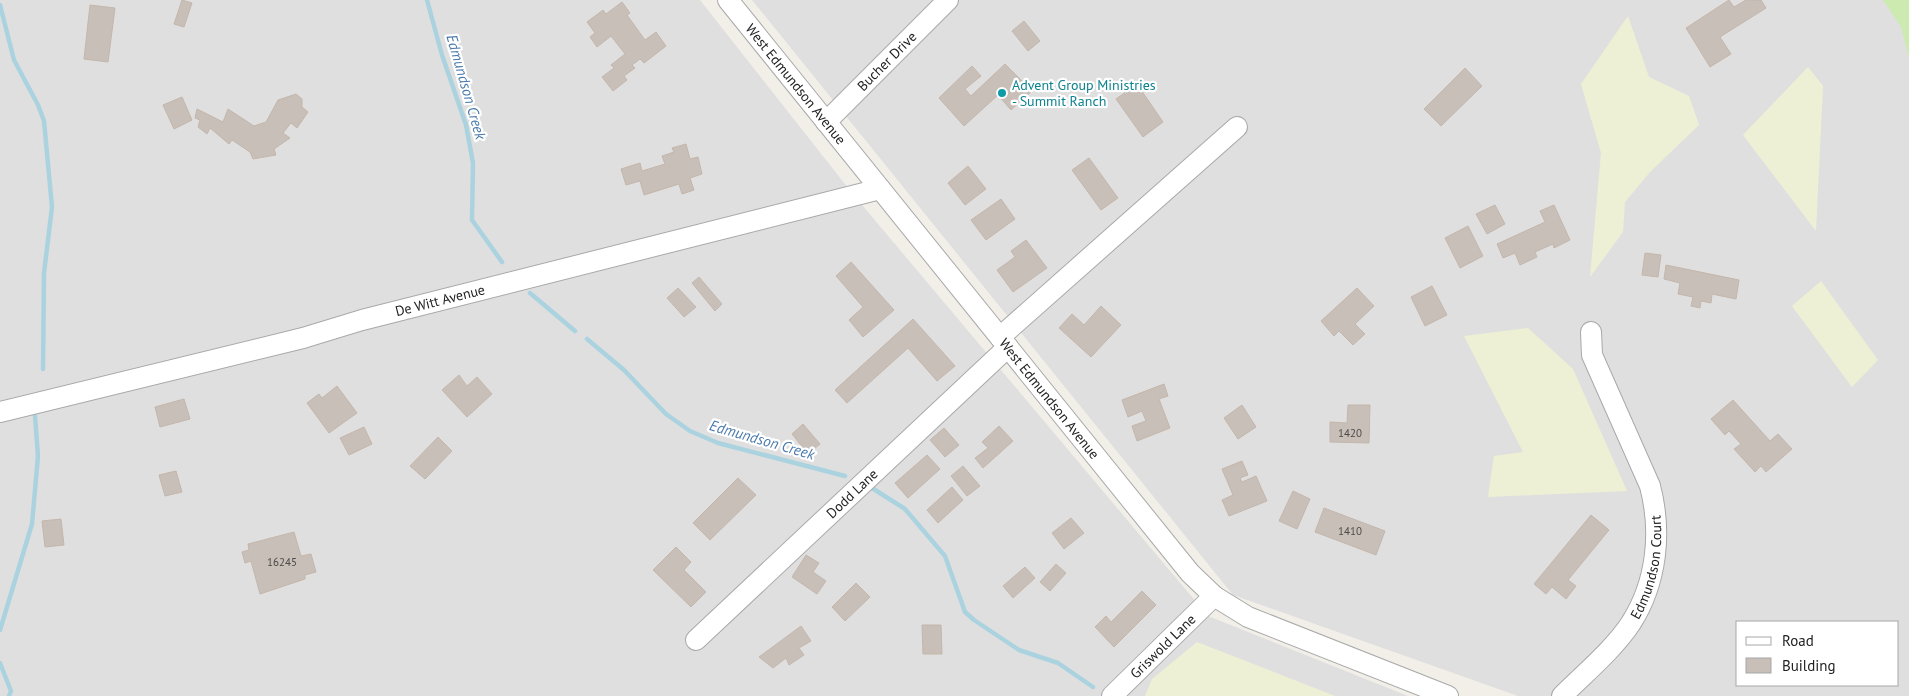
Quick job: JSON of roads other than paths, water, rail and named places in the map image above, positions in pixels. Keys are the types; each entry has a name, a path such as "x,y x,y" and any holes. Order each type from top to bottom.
{"street":[{"name":"West Edmundson Avenue","path":"728,0 1190,573 1214,596 1248,617 1448,696"},
{"name":"Bucher Drive","path":"826,122 948,0"},
{"name":"Dodd Lane","path":"696,640 1004,342 1237,127"},
{"name":"De Witt Avenue","path":"0,412 303,338 362,320 880,189"},
{"name":"Edmundson Court","path":"1562,696 1630,624 1644,599 1652,575 1657,539 1655,506 1650,486 1592,355 1591,332"},
{"name":"Griswold Lane","path":"1112,696 1214,596"}],"waterway":[{"name":"Edmundson Creek","path":"427,0 442,55 466,125 473,163 472,220 502,262"},
{"path":"0,5 14,60 38,105 44,121 52,207 44,273 43,369"},
{"name":"Edmundson Creek","path":"530,293 575,331"},
{"name":"Edmundson Creek","path":"587,339 624,370 666,414 690,431 718,443 845,476"},
{"path":"0,630 32,524 38,456 35,416"},
{"name":"Edmundson Creek","path":"872,488 905,509 945,556 965,612 1019,650 1058,663 1093,687"},
{"path":"0,663 11,691 9,696"}],"place":[{"name":"Advent Group Ministries - Summit Ranch","path":"1002,93"}]}
